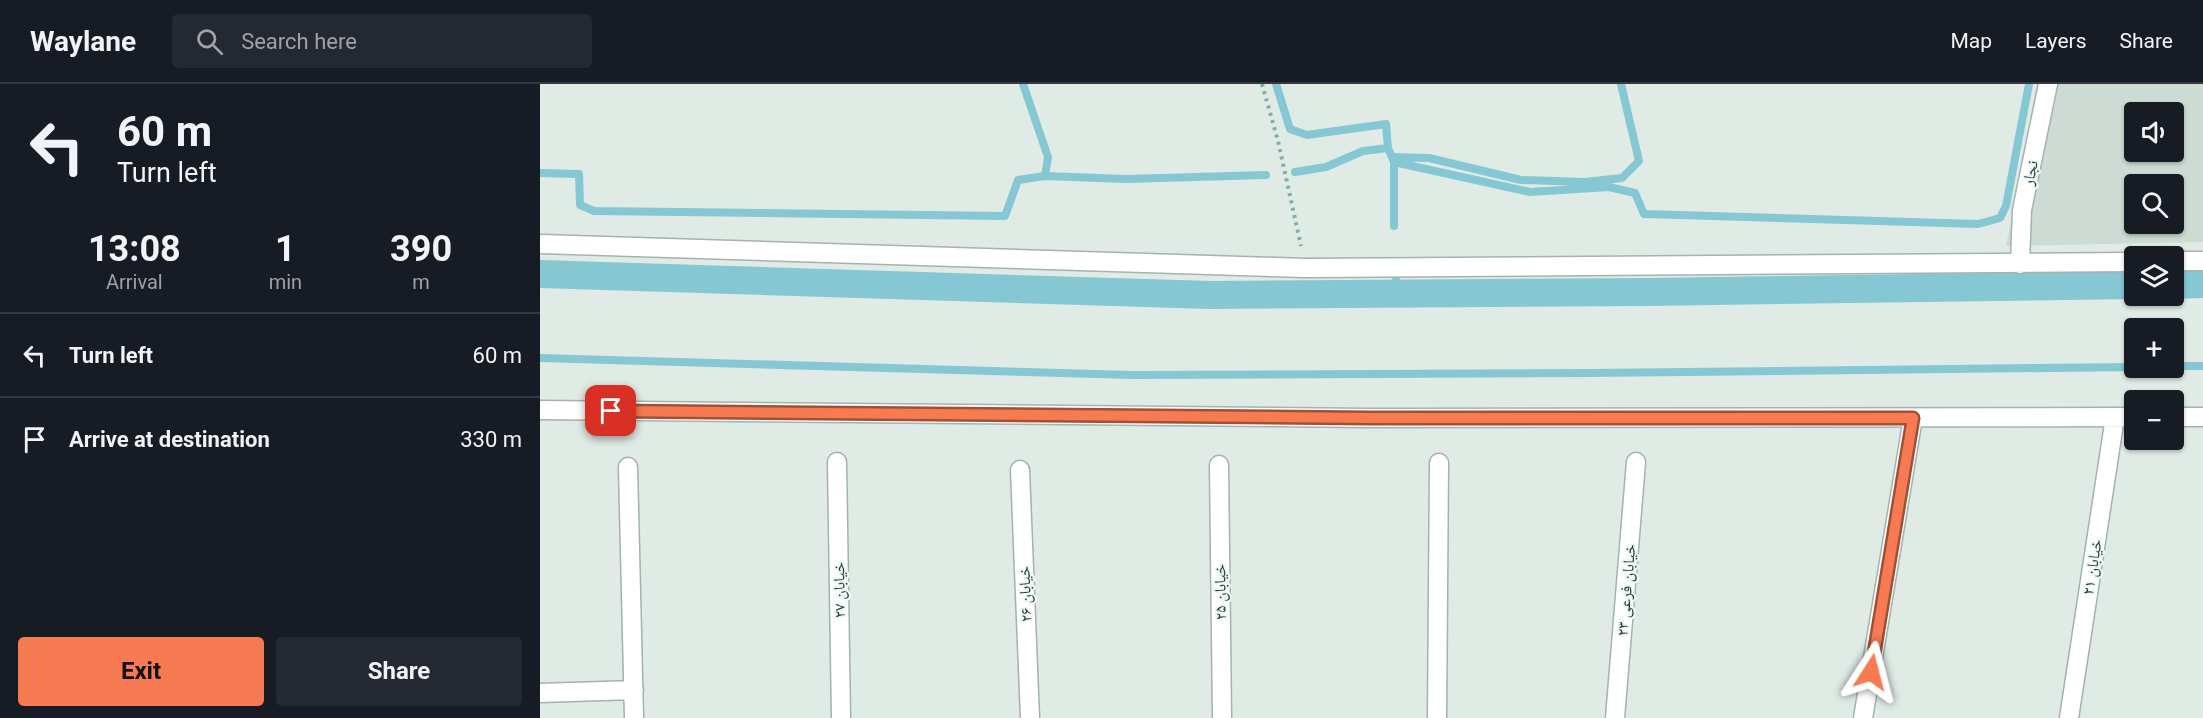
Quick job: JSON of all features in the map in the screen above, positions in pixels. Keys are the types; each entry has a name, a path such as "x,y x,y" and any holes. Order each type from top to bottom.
{"street":[{"name":"نجار","path":"2020,264 2022,210 2048,84"},
{"path":"540,244 1306,268 2124,262"},
{"path":"2184,261 2203,261"},
{"path":"540,410 1370,418 2124,417"},
{"name":"خیابان ۲۱","path":"2069,718 2115,417"},
{"path":"2184,417 2203,417"},
{"path":"1863,718 1913,418"},
{"name":"خیابان ۲۷","path":"837,462 841,718"},
{"name":"خیابان فرعی ۲۳","path":"1615,718 1636,462"},
{"path":"1437,718 1439,463"},
{"name":"خیابان ۲۵","path":"1219,465 1222,718"},
{"path":"628,466 634,718"},
{"name":"خیابان ۲۶","path":"1020,470 1030,718"},
{"path":"540,693 634,690"}],"path":[{"path":"1262,84 1278,141 1306,268"}],"shaded area":[{"path":"2038,84 2203,84 2203,242 2006,246"}],"waterway":[{"path":"1023,84 1048,157 1045,176"},
{"path":"1276,84 1290,129 1307,135 1386,124 1388,148"},
{"path":"1392,157 1429,158 1521,180 1585,182 1622,178 1639,161 1621,84"},
{"path":"1394,162 1530,192 1609,187 1635,193 1644,214 1978,224 2000,218 2006,206 2029,84"},
{"path":"1295,172 1326,167 1363,151 1388,148 1394,162 1394,226"},
{"path":"540,173 579,174 580,205 594,211 1005,216 1018,180 1045,176 1126,179 1266,175"},
{"path":"540,274 1210,295 2124,285"},
{"path":"1396,280 1397,293"},
{"path":"2184,285 2203,284"},
{"path":"540,358 1132,375 2124,367"},
{"path":"2184,366 2203,366"}],"route":[{"path":"611,411 1370,418 1913,418 1871,672"}]}
